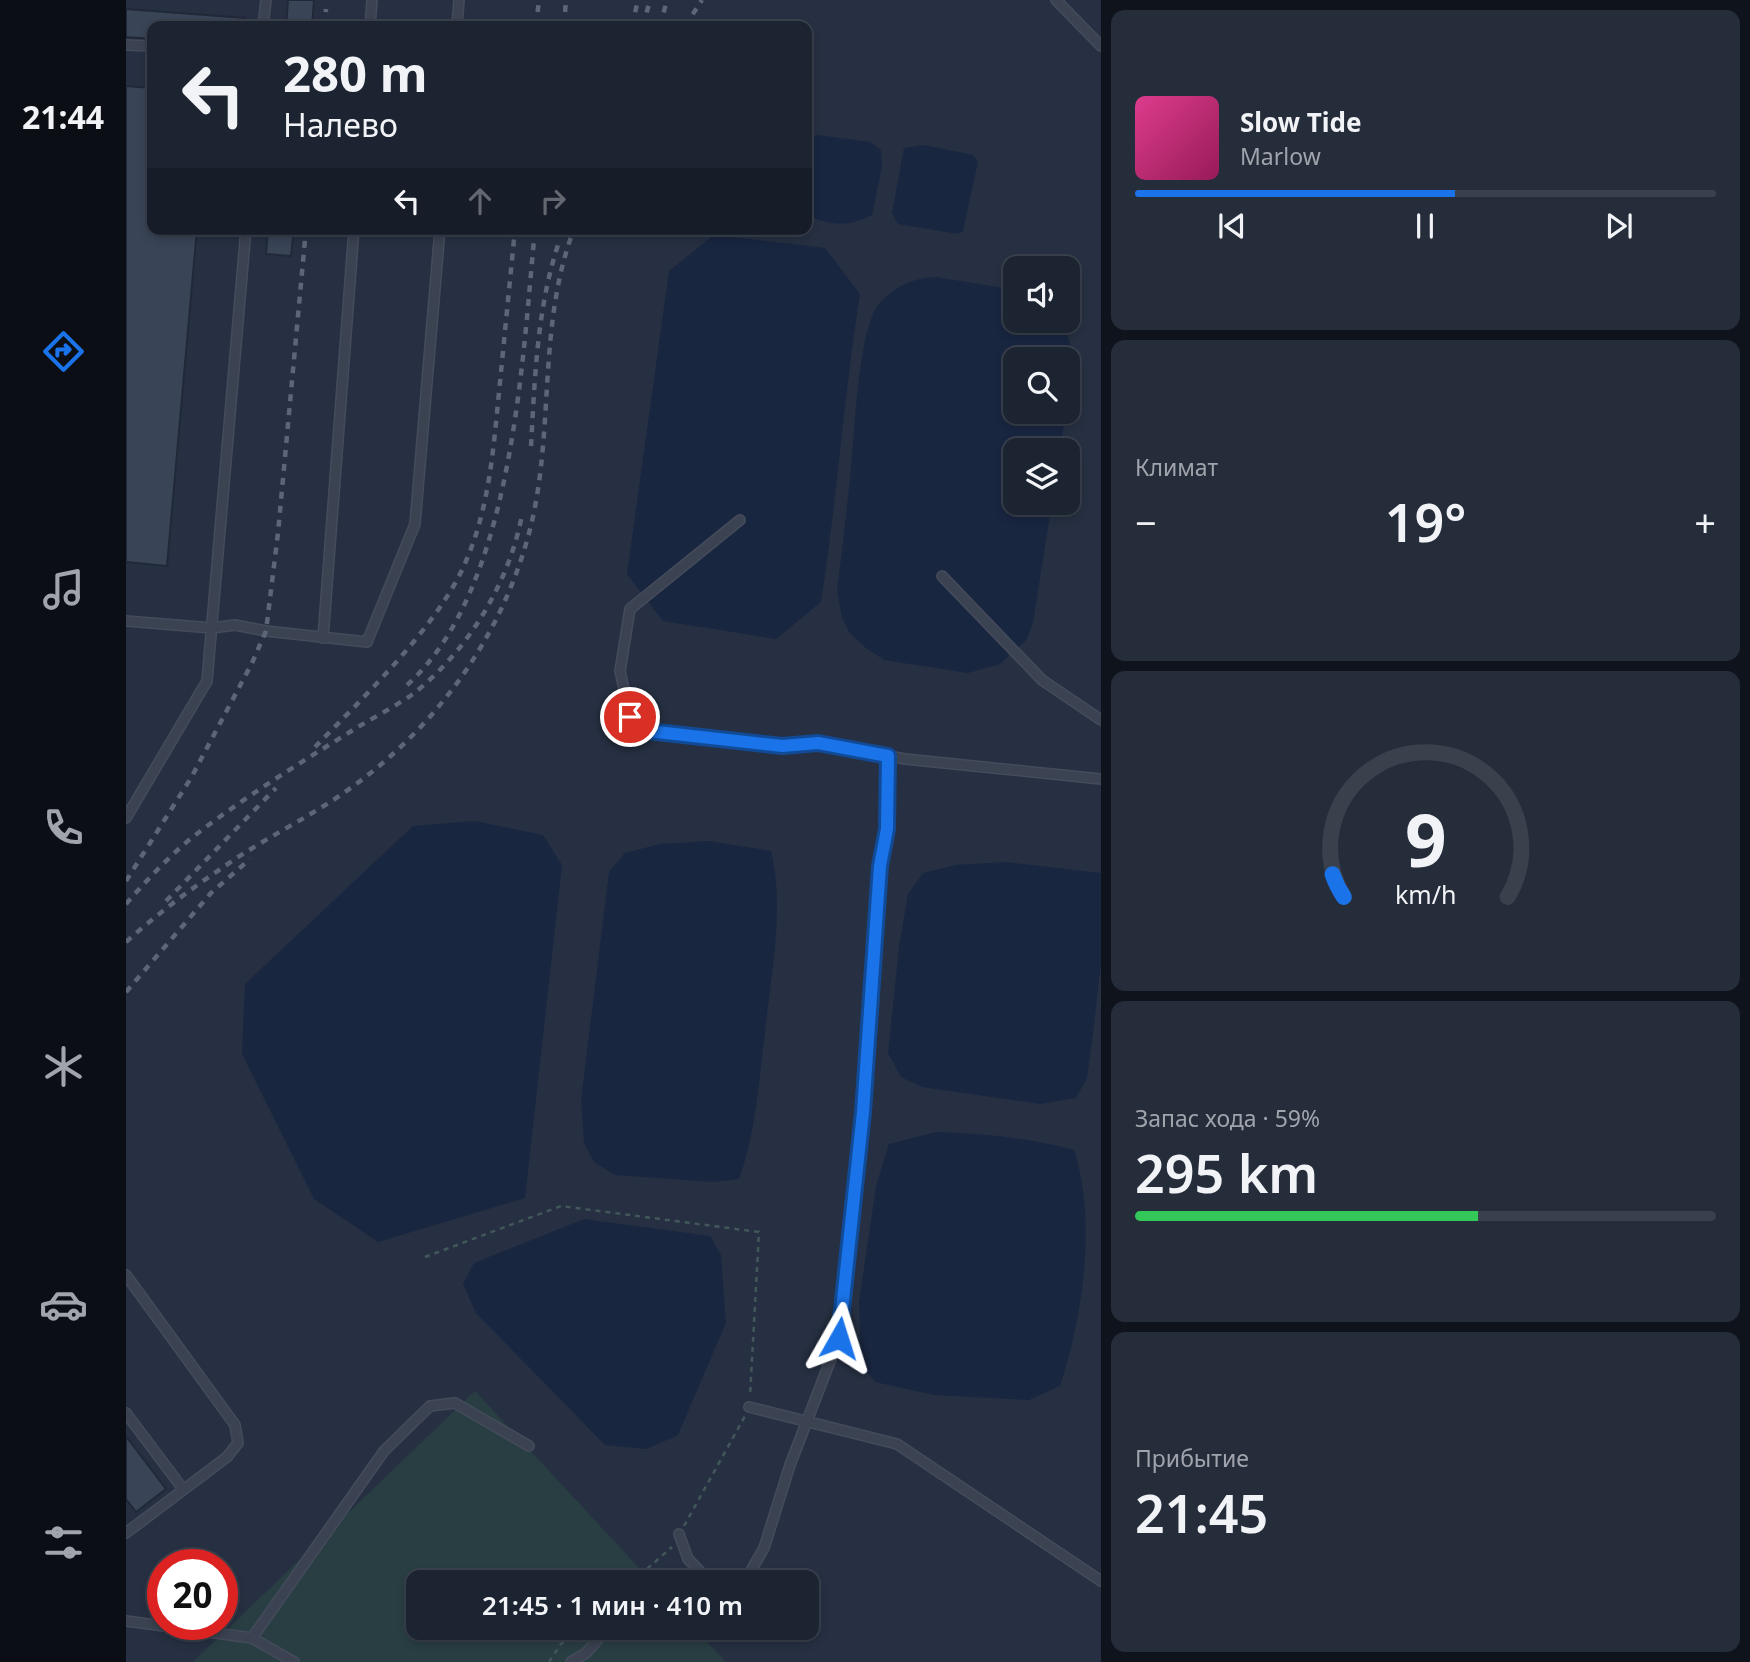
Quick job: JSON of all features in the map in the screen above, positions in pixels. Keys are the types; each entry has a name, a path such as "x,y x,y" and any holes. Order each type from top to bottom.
{"lane":[{"path":"264,21 266,0"},
{"path":"370,21 372,0"},
{"path":"457,21 459,0"},
{"path":"1056,0 1101,46"},
{"path":"126,45 147,46"},
{"path":"126,818 207,681 245,235"},
{"path":"323,638 354,235"},
{"path":"126,621 212,628 235,625 367,642 415,524 439,235"},
{"path":"740,520 630,610 620,671 630,717 648,731 782,746 818,743 888,756 1101,779"},
{"path":"942,576 1042,680 1101,720"},
{"path":"751,1570 765,1548 790,1465 839,1338 863,1112 880,866 887,829 888,756"},
{"path":"126,1275 235,1425 239,1443 227,1457 126,1532"},
{"path":"252,1639 384,1451 430,1406 455,1403 528,1446"},
{"path":"750,1407 897,1444 1101,1581"},
{"path":"126,1413 183,1489"},
{"path":"679,1535 688,1559 698,1570"},
{"path":"126,1621 252,1639 293,1662"},
{"path":"571,1662 586,1653 597,1640"}],"path":[{"path":"425,1257 561,1206 759,1232 750,1407 673,1547 646,1570"},
{"path":"549,1662 566,1640"}],"green space":[{"path":"475,1391 641,1570 406,1570 406,1640 705,1640 726,1662 193,1662 216,1640 238,1640 238,1619"}],"water":[{"path":"817,135 871,142 881,150 882,167 872,215 856,222 840,224 812,217 812,138"},
{"path":"924,145 973,155 978,162 963,231 958,234 898,224 892,213 904,148"},
{"path":"714,235 825,248 860,294 821,602 776,639 663,621 627,574 669,271"},
{"path":"936,277 1003,288 1003,333 1066,333 1071,347 1003,347 1003,424 1064,424 1062,438 1003,438 1003,515 1050,515 1033,623 1027,639 1000,664 968,673 884,660 849,632 842,617 837,591 866,335 879,304 898,288 920,279"},
{"path":"475,821 543,835 562,865 525,1198 378,1242 314,1199 242,1054 245,984 413,826"},
{"path":"709,841 771,851 775,873 777,918 773,964 756,1106 745,1161 739,1179 713,1182 615,1175 594,1162 584,1143 581,1100 609,872 625,853 660,844"},
{"path":"1004,862 1101,873 1101,963 1094,1026 1087,1078 1076,1098 1040,1104 922,1087 901,1077 888,1053 899,947 908,894 923,873 956,865"},
{"path":"936,1132 1005,1137 1074,1150 1085,1207 1086,1237 1081,1299 1060,1386 1029,1400 934,1395 875,1382 861,1364 859,1302 876,1186 889,1144"},
{"path":"584,1219 710,1236 721,1255 726,1323 678,1435 647,1449 605,1445 476,1313 463,1284 474,1263"}],"building":[{"path":"288,0 314,0 312,21 286,21"},
{"path":"126,9 245,18 245,21 147,21 147,39 126,37"},
{"path":"126,86 147,88 147,235 196,235 167,566 126,562"},
{"path":"268,235 293,235 291,256 266,254"},
{"path":"126,1436 166,1489 136,1512 126,1499"}],"railway":[{"path":"537,21 539,0"},
{"path":"564,21 566,0"},
{"path":"633,21 638,0"},
{"path":"644,21 650,0"},
{"path":"661,21 667,0"},
{"path":"688,21 702,0"},
{"path":"325,21 326,9"},
{"path":"126,881 191,778 266,631 278,533 305,235"},
{"path":"315,747 411,645 445,600 469,555 484,507 492,458 514,235"},
{"path":"407,685 442,644 470,593 491,534 506,472 517,407 534,235"},
{"path":"126,942 210,876 336,798 383,763 438,708 482,644 501,610 528,537 542,460 555,305 562,267 572,235"},
{"path":"531,446 542,315 560,239"},
{"path":"126,904 176,852 214,821 296,766 413,694 433,677 483,614 507,566 522,515"},
{"path":"166,901 276,788"},
{"path":"126,992 211,893 250,859"}],"route":[{"path":"630,717 648,731 782,746 818,743 888,756 887,829 880,866 863,1112 839,1338"}]}
